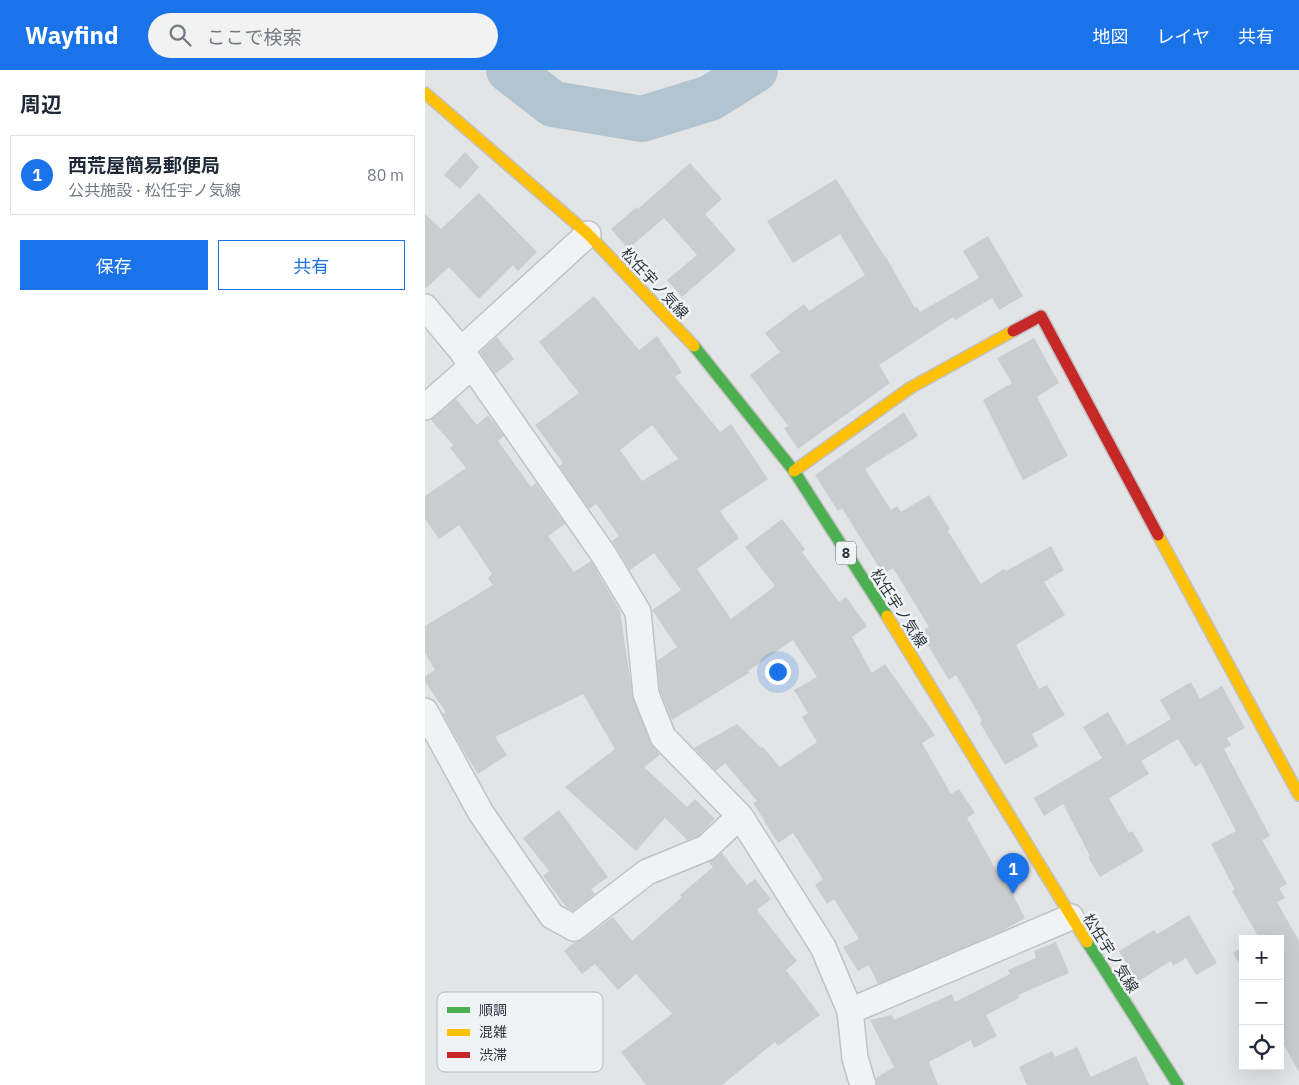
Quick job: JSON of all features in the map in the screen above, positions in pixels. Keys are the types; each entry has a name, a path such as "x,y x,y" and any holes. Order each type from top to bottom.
{"main road":[{"name":"松任宇ノ気線","path":"425,93 588,234 701,353 794,471 923,673 1071,917 1178,1085"},
{"path":"794,471 910,388 1041,316 1116,459 1299,795"}],"street":[{"path":"425,407 467,358 588,234"},
{"path":"425,307 467,358 604,555 637,612 646,694 663,737 740,816 823,947 849,1012 855,1058 863,1085"},
{"path":"425,711 481,813 552,916 574,928 647,872 706,848 740,816"},
{"path":"849,1012 1071,917"}],"building":[{"path":"465,152 479,167 460,189 444,175"},
{"path":"690,163 722,199 705,214 736,250 682,297 667,280 697,255 664,218 628,249 611,229 637,207 638,209"},
{"path":"836,179 886,257 915,308 917,307 920,312 979,278 963,251 988,236 1023,296 999,310 992,298 955,320 953,317 879,365 890,383 798,449 784,428 788,426 750,375 780,352 765,333 804,304 809,311 865,275 840,234 793,263 767,221"},
{"path":"479,193 537,252 518,271 513,265 479,299 449,267 425,289 425,214 441,229"},
{"path":"594,296 639,350 657,336 682,372 675,377 720,432 731,424 768,479 720,511 739,538 697,569 731,619 775,586 745,547 782,519 805,549 802,552 839,602 846,597 867,626 852,637 872,673 885,664 935,735 922,743 951,794 959,789 975,813 967,818 1000,877 1003,876 1025,918 1000,932 878,984 869,965 858,971 843,947 859,939 834,899 827,904 815,885 823,879 793,833 778,843 753,803 757,801 725,763 716,771 694,748 737,724 761,748 763,747 780,767 817,742 802,717 808,713 794,690 817,677 793,640 748,671 749,673 672,720 660,691 657,661 677,647 652,610 681,590 654,553 630,570 612,541 619,536 596,504 589,509 559,466 563,463 535,425 579,393 539,342","holes":["652,425 678,459 642,481 620,450"]},
{"path":"497,337 514,359 495,374 480,352"},
{"path":"1034,338 1059,383 1037,397 1068,456 1023,480 983,400 1012,383 997,358"},
{"path":"456,399 477,425 488,415 504,436 498,441 531,487 536,483 565,524 548,536 574,572 591,561 620,611 633,699 650,742 660,755 644,767 687,807 695,799 715,819 698,836 687,840 665,818 636,851 565,787 615,749 583,694 495,737 507,755 478,774 443,714 446,712 425,682 425,677 435,670 425,653 425,626 493,585 488,578 492,574 459,525 439,539 425,519 425,496 466,468 450,448 453,445 431,420"},
{"path":"904,412 918,436 865,469 891,510 897,506 901,512 929,495 950,529 948,531 981,584 1004,569 1006,571 1051,546 1064,570 1044,582 1065,615 1016,645 1039,689 1047,685 1065,715 1032,734 1038,746 1005,765 980,723 982,720 956,675 949,680 920,632 929,627 893,568 883,574 842,508 838,511 815,475"},
{"path":"1191,682 1200,699 1222,686 1245,728 1227,738 1231,745 1224,749 1270,836 1262,840 1287,884 1279,888 1285,898 1277,902 1299,941 1299,1072 1284,1045 1284,935 1257,935 1232,891 1235,890 1211,844 1236,831 1201,763 1195,767 1178,739 1141,761 1149,774 1109,798 1129,833 1132,831 1144,851 1100,877 1088,857 1090,856 1063,804 1044,816 1034,798 1102,758 1083,727 1108,712 1127,745 1171,719 1160,700"},
{"path":"559,810 608,877 591,889 595,894 573,911 567,908 543,876 549,871 523,838"},
{"path":"722,853 747,885 755,879 771,899 757,910 797,961 786,970 820,1015 778,1046 775,1042 722,1085 646,1085 621,1052 672,1014 636,974 618,990 595,964 582,974 564,951 613,917 632,941 682,897 680,895 713,867 709,862"},
{"path":"1189,915 1217,963 1196,975 1186,958 1173,966 1171,961 1137,982 1119,951 1154,930 1157,934"},
{"path":"1056,942 1069,973 1018,995 1019,998 986,1015 997,1036 974,1048 971,1040 929,1062 938,1085 877,1085 876,1078 894,1067 870,1020 892,1015 894,1020 952,994 955,1002 1010,974 1008,970 1036,958 1034,951"},
{"path":"1239,949 1239,963 1233,953"},
{"path":"1077,1047 1091,1077 1136,1056 1149,1085 1027,1085 1019,1067 1052,1051 1055,1057"}],"waterway":[{"path":"509,70 553,104 642,119 710,98 755,70"}],"traffic: fast":[{"path":"694,346 794,471 887,616"},
{"path":"1087,942 1178,1085"}],"traffic: slow":[{"path":"425,93 588,234 694,346"},
{"path":"794,471 910,388 1013,331"},
{"path":"1158,535 1299,795"},
{"path":"887,616 1087,942"}],"traffic: jam":[{"path":"1013,331 1041,316 1158,535"}],"place":[{"name":"西荒屋簡易郵便局","path":"1013,894"}]}
